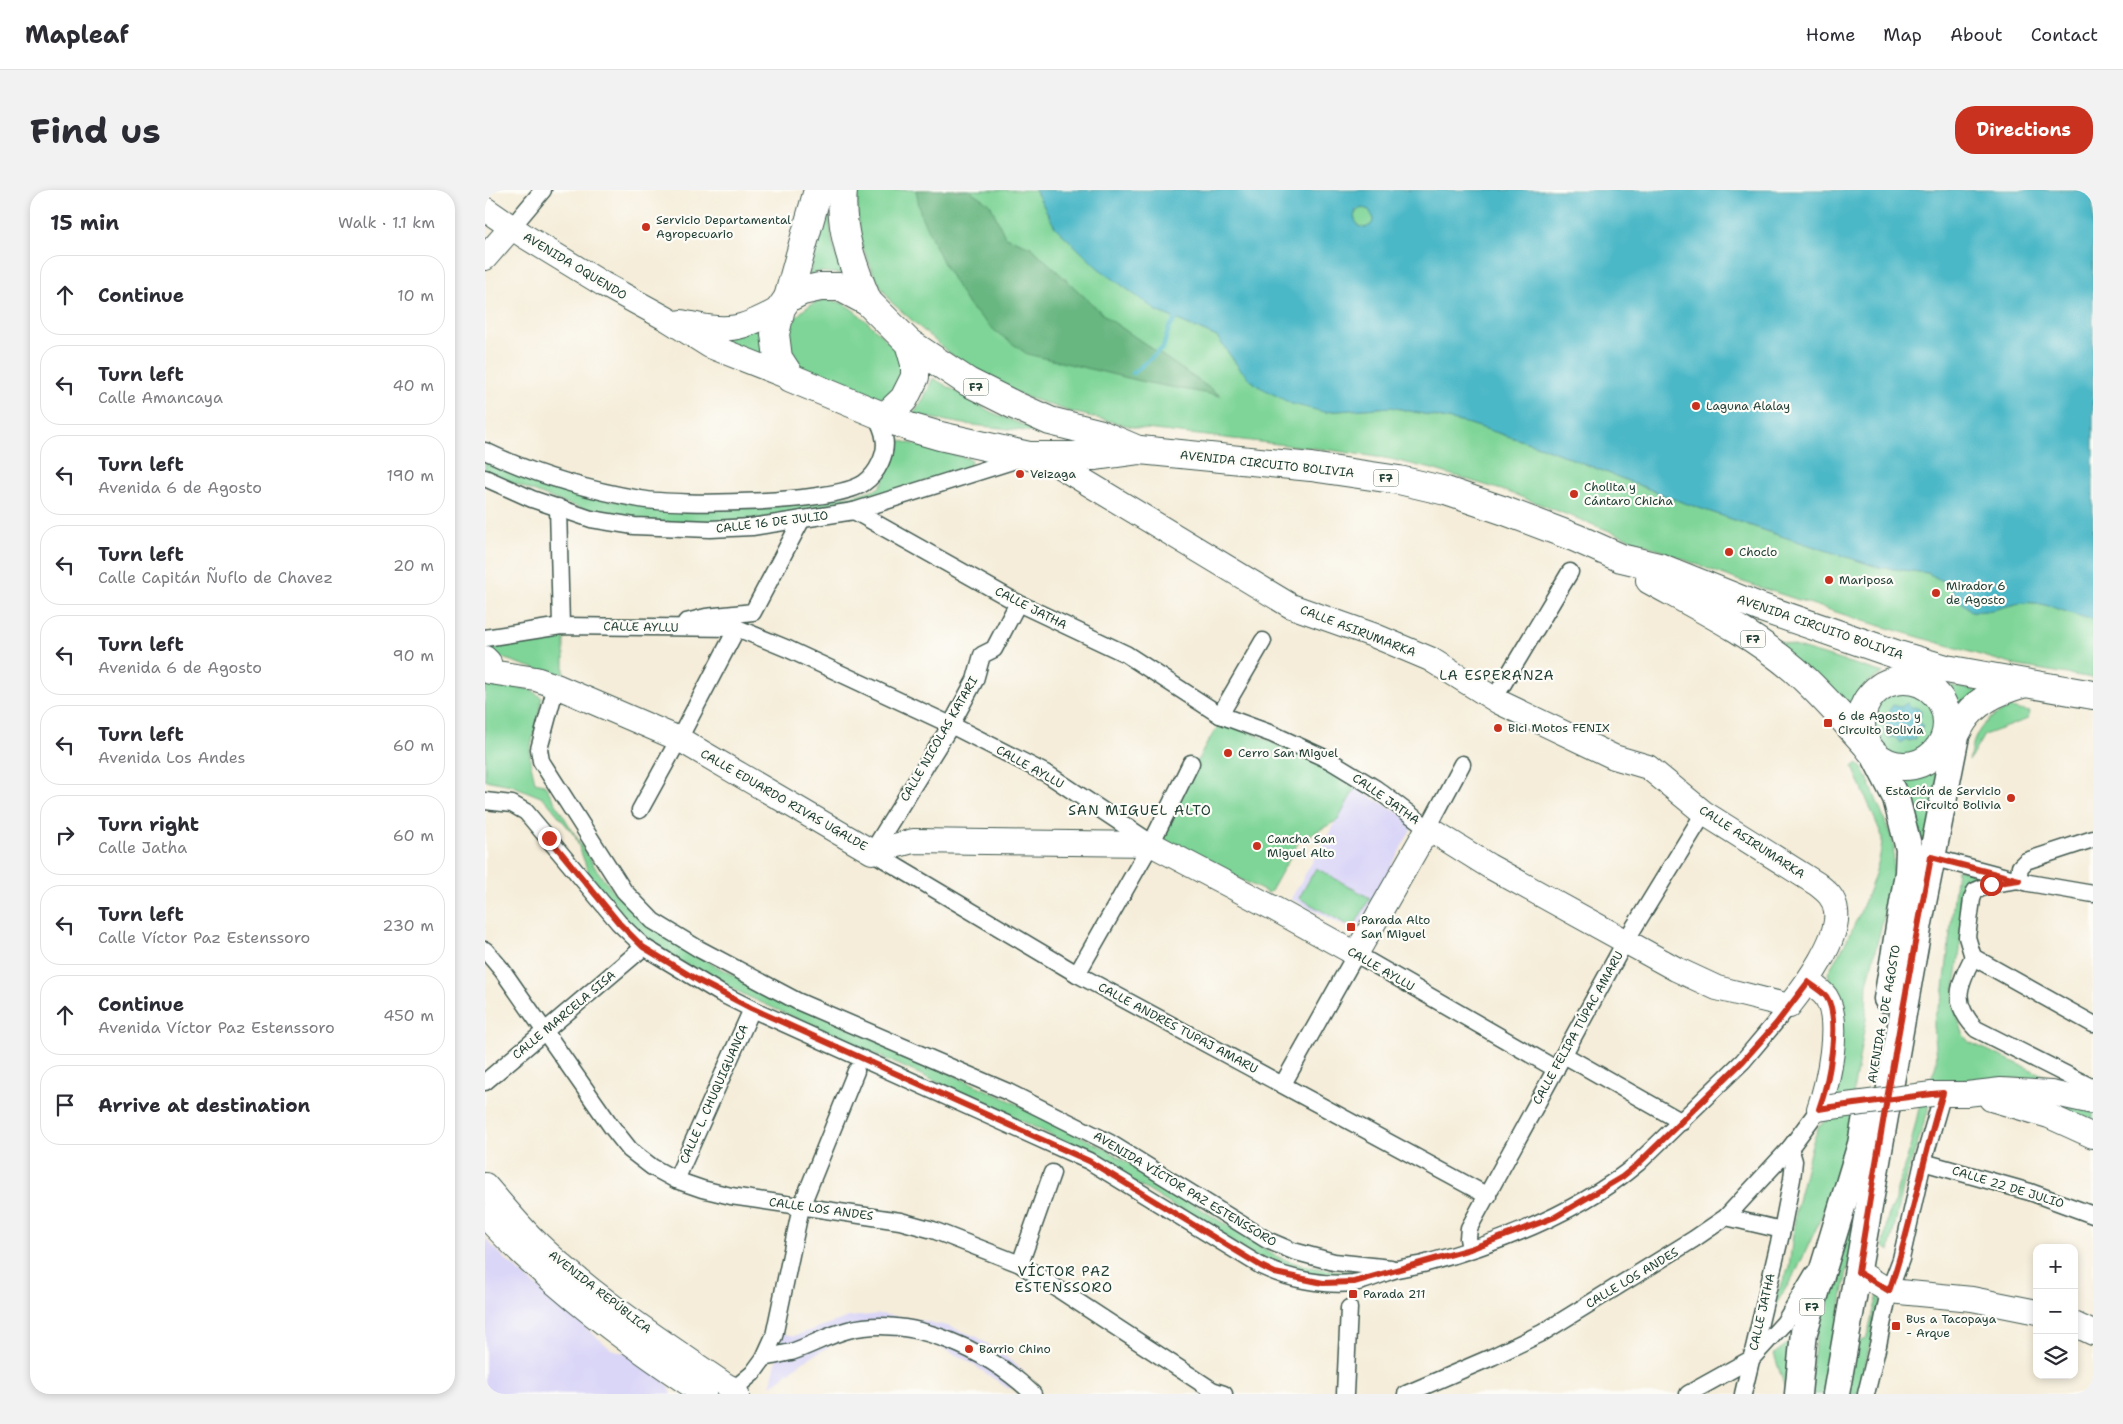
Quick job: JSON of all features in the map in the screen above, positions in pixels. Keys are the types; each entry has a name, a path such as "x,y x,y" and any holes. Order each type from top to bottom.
{"highway":[{"path":"791,378 782,365 776,347 775,334 818,190"},
{"name":"F7","path":"843,190 844,224 848,246 868,302"},
{"name":"F7","path":"785,303 802,291 831,286 850,292 868,302 909,343"},
{"path":"880,415 904,399 915,377 915,364 909,343"},
{"name":"AVENIDA CIRCUITO BOLIVIA","path":"909,343 968,382 1014,405 1049,421 1098,433 1140,450"},
{"name":"F7","path":"791,378 880,415"},
{"name":"AVENIDA CIRCUITO BOLIVIA","path":"880,415 909,427 940,436 1035,455 1095,456 1140,450 1311,467 1399,480 1446,491 1576,538 1621,558 1659,567 1917,673 2022,684 2093,695"},
{"name":"AVENIDA CIRCUITO BOLIVIA","path":"1621,558 1649,580 1736,628 1773,652 1824,697 1870,749"},
{"path":"1917,673 1941,700 1948,733"},
{"name":"F7","path":"1917,673 1875,690 1864,707 1861,726 1870,749 1891,764 1905,766 1925,761 1948,733"},
{"name":"AVENIDA CIRCUITO BOLIVIA","path":"1948,733 1963,721 1974,708 2000,690 2022,684"}],"main road":[{"name":"AVENIDA 6 DE AGOSTO","path":"1836,1394 1931,857 1948,733"},
{"name":"AVENIDA 6 DE AGOSTO","path":"1798,1394 1804,1332 1861,1144 1908,872 1909,849 1896,798 1870,749"}],"street":[{"path":"485,258 543,190"},
{"name":"AVENIDA OQUENDO","path":"485,209 603,284 667,319 710,346 791,378"},
{"name":"AVENIDA OQUENDO","path":"667,319 712,328 731,329 749,325 785,303"},
{"name":"CALLE 16 DE JULIO","path":"485,451 560,480 602,492 642,500 727,503 815,497 845,491 863,484 874,474 882,458 885,438 880,415"},
{"name":"CALLE 16 DE JULIO","path":"485,478 532,499 558,508 591,518 634,526 674,529 753,527 854,511 1035,455"},
{"name":"CALLE ASIRUMARKA","path":"1035,455 1291,606 1373,635 1430,659 1494,699 1614,757 1648,767 1704,814 1817,884 1829,894 1837,911 1832,938 1808,982"},
{"path":"558,508 561,626"},
{"name":"CALLE JATHA","path":"854,511 1018,603 1126,654 1220,715 1272,734 1329,760 1375,788 1427,828 1489,866 1625,942 1717,988 1789,1006"},
{"path":"664,628 706,617 753,612 802,519"},
{"path":"1494,699 1570,572"},
{"name":"CALLE NICOLAS KATARI","path":"872,852 951,725 975,680 982,655 994,649 1018,603"},
{"name":"CALLE AYLLU","path":"485,638 561,626 737,628 788,649 951,725 1049,775 1151,844 1560,1062 1682,1122"},
{"path":"640,810 737,628"},
{"path":"1220,715 1263,641"},
{"name":"CALLE EDUARDO RIVAS UGALDE","path":"487,667 556,686 679,739 872,852 913,841 1151,844"},
{"name":"AVENIDA VÍCTOR PAZ ESTENSSORO","path":"556,686 539,749 541,761 624,891 653,921 699,949 797,1002 1008,1092 1110,1143 1267,1240 1293,1251 1334,1262 1397,1269"},
{"path":"1077,974 1151,844 1191,763"},
{"path":"1283,1084 1463,764"},
{"name":"AVENIDA VÍCTOR PAZ ESTENSSORO","path":"485,801 512,804 526,812 619,923 643,947 713,989 1089,1161 1275,1273 1323,1283 1354,1282 1397,1269"},
{"name":"CALLE FELIPA TÚPAC AMARU","path":"1470,1249 1469,1228 1625,942 1704,814"},
{"path":"2019,880 2020,868 2026,861 2093,840"},
{"name":"CALLE ANDRES TUPAJ AMARU","path":"872,852 1077,974 1488,1196"},
{"path":"1931,857 2019,880 2093,894"},
{"path":"2019,880 1991,884 1975,891 1972,899 1967,937 1973,957 2093,1024"},
{"name":"CALLE MARCELA SISA","path":"485,1082 643,947"},
{"name":"CALLE LOS ANDES","path":"485,950 502,970 546,1031 611,1126 631,1150 652,1167 676,1180 731,1196 900,1221 949,1236 1020,1264 1212,1390 1223,1394"},
{"path":"1973,957 1962,978 1959,999 1965,1018 1976,1029 2093,1088"},
{"path":"1397,1269 1421,1265 1470,1249 1555,1217 1622,1177 1682,1122 1743,1061 1808,982 1826,997 1833,1016 1833,1038 1825,1108 1937,1094 1967,1094 2001,1090 2051,1093 2093,1102"},
{"name":"CALLE L. CHUQUIGUANCA","path":"676,1180 751,1008"},
{"path":"731,1392 753,1373 765,1358 774,1336 801,1207 856,1071"},
{"path":"1866,1394 1879,1345 1889,1291 1901,1259 1937,1094"},
{"path":"1967,1094 2004,1102 2049,1116 2093,1136"},
{"name":"CALLE LOS ANDES","path":"1406,1394 1542,1333 1694,1239 1726,1217 1825,1108"},
{"name":"CALLE JATHA","path":"1743,1394 1782,1230 1794,1161 1790,1148"},
{"name":"CALLE 22 DE JULIO","path":"1923,1162 2030,1192 2093,1215"},
{"path":"1020,1264 1051,1173"},
{"name":"AVENIDA REPÚBLICA","path":"485,1185 533,1238 563,1266 615,1308 731,1392"},
{"name":"AVENIDA REPÚBLICA","path":"485,1216 528,1261 556,1285 654,1361 703,1394"},
{"path":"1726,1217 1782,1230"},
{"path":"1688,1394 1751,1359 1784,1323 1814,1272 1836,1223"},
{"path":"1858,1272 1889,1291 1972,1299 2033,1311"},
{"path":"1345,1394 1349,1308"},
{"path":"2078,1326 2093,1333"},
{"path":"765,1358 791,1352 828,1335 850,1329 899,1328 937,1336 971,1349 996,1365 1033,1394"}],"shaded area":[{"path":"1355,788 1415,822 1356,932 1291,899"},
{"path":"485,1238 508,1262 611,1349 626,1353 665,1382 672,1394 485,1394"},
{"name":"Barrio Chino","path":"881,1314 951,1327 977,1337 1025,1372 1009,1389 966,1360 931,1343 902,1336 870,1335 832,1345 802,1362 770,1387 783,1333 794,1336 849,1317"}],"green space":[{"path":"857,190 1035,190 1055,227 1157,311 1217,337 1240,369 1256,385 1324,412 1391,407 1470,424 1542,447 1679,501 1781,536 1878,567 1928,573 1948,584 1957,598 1971,611 1989,611 2019,603 2036,603 2093,619 2093,678 2018,666 1867,622 1740,581 1508,492 1432,469 1390,459 1330,450 1137,428 1068,411 1026,397 986,378 949,353 891,302 875,277 862,246"},
{"path":"916,190 969,190 990,204 1005,237 1031,247 1106,317 1221,396 1149,383 1027,354 995,331 968,305 945,266 921,216"},
{"path":"828,202 832,241 842,274 818,272 809,276"},
{"path":"1364,208 1371,211 1374,218 1371,225 1364,228 1357,225 1354,218 1357,211"},
{"path":"825,300 839,302 849,307 865,319 895,350 900,360 901,372 898,383 891,393 879,398 867,397 801,368 793,359 788,338 791,327 804,310 814,303"},
{"path":"762,327 762,349 765,358 712,336"},
{"path":"933,378 991,412 1043,433 964,424 913,415 924,398"},
{"path":"898,440 971,459 970,468 837,505 747,520 701,523 656,522 594,512 546,496 485,471 485,458 610,501 851,496 879,488 886,476"},
{"path":"564,634 564,678 499,657 487,644"},
{"path":"1767,638 1884,673 1871,680 1861,689 1855,700 1852,714"},
{"path":"485,681 532,690 542,698 530,751 530,761 535,782 544,784 594,866 612,890 638,916 673,943 742,980 1009,1100 1104,1148 1276,1256 1288,1261 1324,1269 1373,1271 1337,1278 1272,1267 1084,1151 1005,1113 749,997 688,966 658,947 628,922 592,882 575,836 543,798 511,785 485,780"},
{"path":"1943,684 1979,691 1955,715"},
{"path":"1904,688 1923,694 1933,704 1939,723 1933,742 1923,752 1904,758 1885,752 1875,742 1869,723 1875,704 1885,694"},
{"path":"2010,708 2030,712 2028,719 1984,735 1969,761 1974,742 1981,728 1993,717"},
{"path":"1228,722 1324,766 1355,788 1338,820 1299,841 1271,891 1268,893 1157,837 1206,745 1220,723"},
{"path":"1943,760 1915,896 1916,834 1914,818 1911,803 1899,774 1917,774"},
{"path":"1858,763 1865,772 1894,847 1892,884 1867,984 1866,1019 1854,1087 1851,1145 1843,1170 1797,1270 1770,1314 1771,1306 1789,1268 1796,1209 1812,1144 1819,1126 1830,1119 1839,1014 1828,973 1847,941 1865,901 1879,860 1882,836 1853,767"},
{"path":"1316,868 1370,898 1353,928 1299,898"},
{"path":"1957,869 1997,875 1967,885 1963,895 1960,950 1953,1004 1964,1036 1969,1042 2079,1091 2020,1079 1955,1080 1946,1085 1930,1105 1904,1184 1889,1251 1883,1246 1888,1216 1896,1201 1897,1189 1909,1152 1924,1086 1934,1071 1936,1063 1934,1020 1943,998"},
{"path":"2034,1101 2093,1109 2093,1127"},
{"path":"1870,1137 1826,1394 1808,1394 1818,1326"},
{"path":"1878,1295 1882,1295 1858,1394 1845,1394 1855,1344 1866,1339"},
{"path":"1795,1338 1787,1394 1774,1354"}],"water":[{"name":"Laguna Alalay","path":"1035,190 2093,190 2093,619 2036,603 2019,603 1989,611 1971,611 1957,598 1948,584 1928,573 1878,567 1781,536 1679,501 1542,447 1470,424 1391,407 1324,412 1292,404 1256,385 1240,369 1217,337 1157,311 1098,268 1055,227","holes":["1363,208 1369,210 1374,219 1371,225 1365,228 1358,226 1354,217 1356,210"]},
{"path":"1907,703 1911,708 1915,707 1921,710 1919,720 1923,727 1916,732 1915,739 1909,741 1906,739 1900,743 1895,737 1889,738 1886,735 1887,725 1883,719 1890,714 1889,710 1893,705 1901,707"}],"waterway":[{"path":"1133,373 1163,348 1169,328 1180,313"}],"place":[{"name":"Servicio Departamental Agropecuario","path":"646,227"},
{"name":"Laguna Alalay","path":"1696,406"},
{"name":"Veizaga","path":"1020,474"},
{"name":"Cholita y Cántaro Chicha","path":"1574,494"},
{"name":"Choclo","path":"1729,552"},
{"name":"Mariposa","path":"1829,580"},
{"name":"Mirador 6 de Agosto","path":"1936,593"},
{"name":"6 de Agosto y Circuito Bolivia","path":"1828,723"},
{"name":"Bici Motos FENIX","path":"1498,728"},
{"name":"Cerro San Miguel","path":"1228,753"},
{"name":"Estación de Servicio Circuito Bolivia","path":"2011,798"},
{"name":"Cancha San Miguel Alto","path":"1257,846"},
{"name":"Parada Alto San Miguel","path":"1351,927"},
{"name":"Parada 211","path":"1353,1294"},
{"name":"Bus a Tacopaya - Arque","path":"1896,1326"},
{"name":"Barrio Chino","path":"969,1349"}],"district":[{"name":"LA ESPERANZA","path":"1497,675"},
{"name":"SAN MIGUEL ALTO","path":"1140,810"},
{"name":"VÍCTOR PAZ ESTENSSORO","path":"1064,1280"}],"route":[{"path":"549,838 619,923 643,947 699,981 751,1008 1089,1161 1275,1273 1323,1283 1354,1282 1397,1269 1421,1265 1470,1249 1555,1217 1622,1177 1682,1122 1743,1061 1776,1024 1808,982 1826,997 1833,1016 1833,1038 1827,1087 1819,1109 1831,1107 1932,1094 1943,1093 1923,1162 1901,1259 1889,1291 1858,1272 1880,1139 1919,923 1931,857 2019,880 1991,884"}]}
